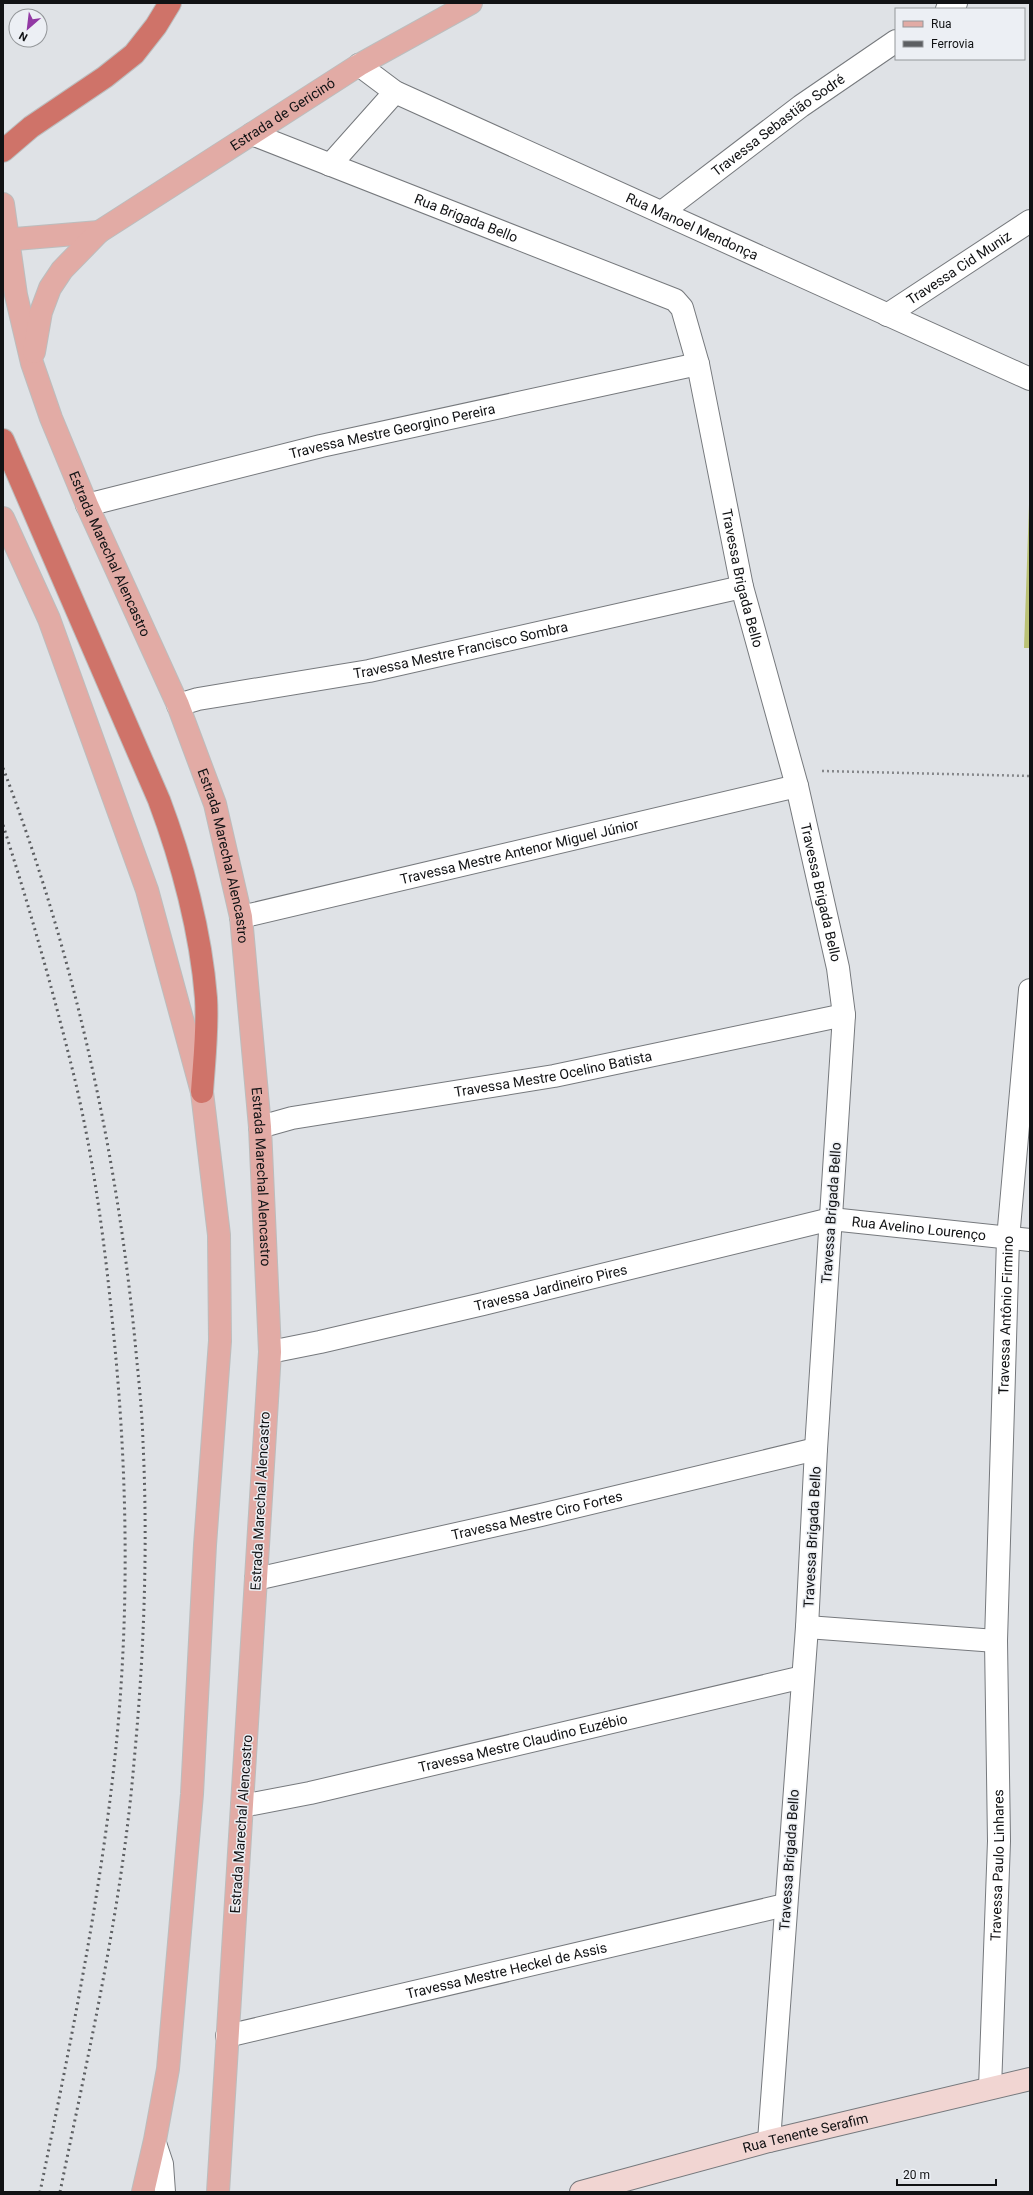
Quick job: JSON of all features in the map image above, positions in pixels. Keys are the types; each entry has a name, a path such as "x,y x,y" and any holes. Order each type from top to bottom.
{"highway":[{"path":"3,151 31,127 111,72 134,54 156,26 170,3"},
{"path":"3,440 159,800 173,837 181,866 206,998 206,1038 202,1092"}],"main road":[{"name":"Estrada de Gericinó","path":"99,232 359,65 471,3"},
{"name":"Estrada Marechal Alencastro","path":"3,204 5,240 32,363 51,418 87,505 178,705 215,804 240,917 260,1127 270,1352 218,2192"},
{"path":"5,240 99,232"},
{"path":"32,363 41,312 50,288 62,270 99,232"},
{"path":"3,518 49,619 147,890 202,1092 219,1235 220,1341 205,1545 192,1801 168,2069 156,2140 143,2192"}],"street":[{"name":"Travessa Sebastião Sodré","path":"662,212 801,106 895,42"},
{"name":"Rua Manoel Mendonça","path":"359,65 395,92 1030,379"},
{"path":"330,165 395,92"},
{"name":"Rua Brigada Bello","path":"252,134 668,297 679,304"},
{"name":"Travessa Cid Muniz","path":"887,315 1030,221"},
{"name":"Travessa Brigada Bello","path":"679,304 698,364 742,587 797,786 838,968 844,1015 816,1449 807,1627 785,1905 769,2141"},
{"name":"Travessa Mestre Georgino Pereira","path":"87,505 321,446 698,364"},
{"name":"Travessa Mestre Francisco Sombra","path":"178,705 198,699 369,670 742,587"},
{"name":"Travessa Mestre Antenor Miguel Júnior","path":"240,917 797,786"},
{"name":"Travessa Antônio Firmino","path":"996,1641 1008,1239 1030,990"},
{"name":"Travessa Mestre Ocelino Batista","path":"260,1127 292,1118 554,1076 844,1015"},
{"name":"Rua Avelino Lourenço","path":"831,1219 1008,1239 1030,1240"},
{"name":"Travessa Jardineiro Pires","path":"270,1352 320,1342 483,1304 831,1219"},
{"name":"Travessa Mestre Ciro Fortes","path":"256,1579 541,1515 816,1449"},
{"path":"807,1627 996,1641"},
{"name":"Travessa Paulo Linhares","path":"990,2088 999,1841 996,1641"},
{"name":"Travessa Mestre Claudino Euzébio","path":"242,1806 310,1793 803,1677"},
{"name":"Travessa Mestre Heckel de Assis","path":"228,2036 785,1905"},
{"name":"Rua Tenente Serafim","path":"581,2192 769,2141 1030,2079"}],"lane":[{"path":"156,2140 163,2164 165,2192"}],"path":[{"path":"797,786 822,771 1030,776"}],"green space":[{"path":"1030,476 1030,648 1024,648"}],"railway":[{"path":"3,768 28,837 50,907 71,978 88,1050 103,1122 127,1268 140,1391 142,1429 145,1522 143,1642 129,1816 113,1924 93,2032 60,2192"},
{"path":"3,825 23,888 50,984 75,1080 88,1141 98,1203 110,1297 122,1437 124,1492 125,1602 123,1657 114,1766 100,1873 82,1980 40,2192"}]}
